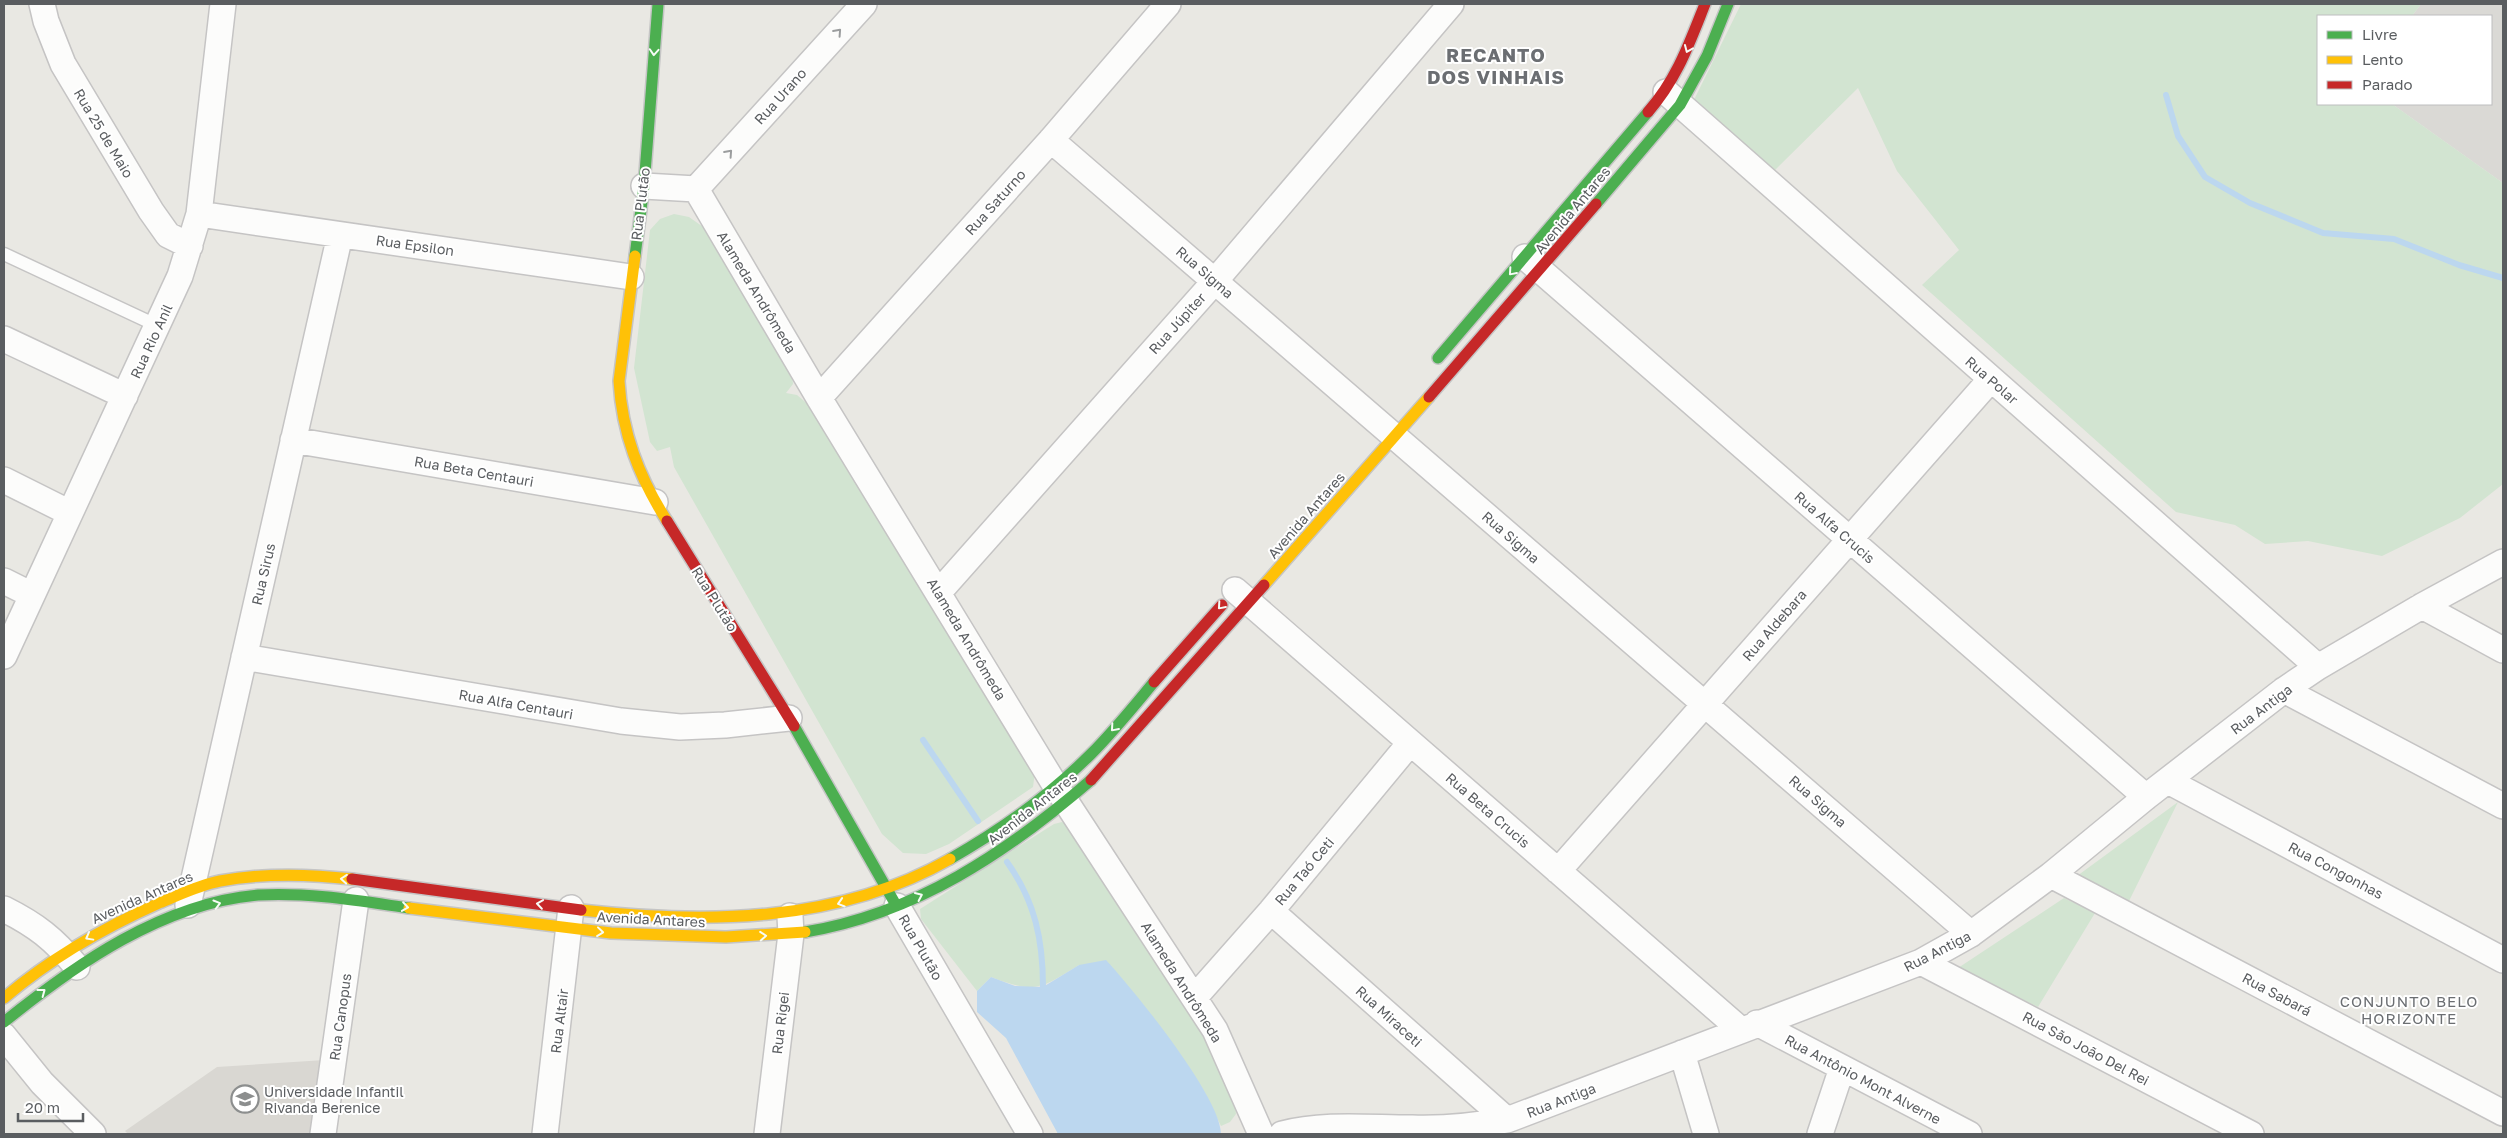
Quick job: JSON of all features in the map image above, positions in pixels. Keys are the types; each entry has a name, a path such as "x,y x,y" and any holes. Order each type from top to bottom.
{"main road":[{"name":"Rua Plutão","path":"658,4 644,186 619,380 619,398 626,436 636,467 655,502 789,718 892,897"},
{"name":"Avenida Antares","path":"1431,366 1533,264 1673,99 1680,67 1705,4"},
{"name":"Avenida Antares","path":"4,998 70,959 118,942 186,913 234,900 280,895 305,895 570,918 741,916 790,923 834,906 892,897 984,862 1032,830 1088,757 1242,592 1384,427 1533,264 1673,99 1707,56 1728,4"},
{"name":"Avenida Antares","path":"4,1022 70,959 112,924 191,889 224,880 278,875 356,880 688,937 790,923 849,922 892,897 923,873 964,851 1015,817 1102,771 1242,592"},
{"path":"278,875 280,895"}],"street":[{"name":"Rua 25 de Maio","path":"42,4 46,21 62,64 155,218 168,235 190,246"},
{"name":"Rua Rio Anil","path":"4,656 180,276 199,214 223,4"},
{"name":"Rua Urano","path":"696,189 864,4"},
{"name":"Rua Saturno","path":"819,398 1051,140 1168,4"},
{"name":"Rua Júpiter","path":"938,592 1215,281 1451,4"},
{"name":"Rua Polar","path":"1673,99 2318,667"},
{"name":"Rua Sigma","path":"1051,140 1971,934"},
{"path":"644,186 696,189"},
{"name":"Alameda Andrômeda","path":"696,189 819,398 1061,794 1195,997 1219,1038 1261,1134"},
{"name":"Rua Epsilon","path":"199,214 631,277"},
{"name":"Rua Sirus","path":"186,913 340,234"},
{"name":"Rua Alfa Crucis","path":"1533,264 2146,798"},
{"path":"4,339 125,396"},
{"name":"Rua Aldebara","path":"1558,871 1991,379"},
{"name":"Rua Beta Centauri","path":"293,440 655,502"},
{"path":"4,480 70,513"},
{"name":"Rua Antiga","path":"1282,1134 1304,1129 1464,1127 1507,1120 1749,1026 1921,962 1971,934 2051,875 2284,690 2318,667 2422,606 2503,562"},
{"path":"4,581 32,595"},
{"name":"Rua Beta Crucis","path":"1242,592 1410,743 1558,871 1749,1026"},
{"path":"2422,606 2503,650"},
{"name":"Rua Alfa Centauri","path":"244,657 621,722 680,727 725,725 789,718"},
{"path":"2284,690 2503,806"},
{"name":"Rua Taó Ceti","path":"1195,997 1271,911 1410,743"},
{"name":"Rua Congonhas","path":"2168,781 2503,960"},
{"name":"Rua Sabará","path":"2051,875 2503,1113"},
{"name":"Rua Plutão","path":"892,897 1030,1134"},
{"name":"Rua Canopus","path":"323,1134 356,900"},
{"path":"4,909 32,923 70,959"},
{"name":"Rua Miraceti","path":"1271,911 1507,1120"},
{"name":"Rua Altair","path":"545,1134 570,918"},
{"name":"Rua Rigei","path":"767,1134 790,923"},
{"name":"Rua São João Del Rei","path":"1921,962 2251,1134"},
{"name":"Rua Antônio Mont Alverne","path":"1749,1026 1842,1068 1969,1134"},
{"path":"4,1036 42,1083 93,1134"},
{"path":"1682,1053 1706,1134"},
{"path":"1820,1134 1842,1068"}],"lane":[{"path":"4,254 158,326"}],"shaded area":[{"path":"2421,4 2503,4 2503,183 2393,105 2492,105 2492,15 2413,15"},
{"name":"Universidade Infantil Rivanda Berenice","path":"325,1060 313,1134 128,1134 125,1131 217,1067"}],"green space":[{"path":"1741,4 2421,4 2413,15 2317,15 2317,105 2393,105 2503,183 2503,484 2460,518 2382,556 2308,541 2265,544 2235,525 2176,512 1922,285 1959,250 1897,171 1858,88 1773,172 1692,104"},
{"path":"674,214 689,217 706,229 792,373 793,384 786,393 797,395 810,406 1035,772 1033,787 949,844 926,854 903,853 882,834 674,467 670,447 657,451 650,442 634,368 650,230 660,219"},
{"path":"2178,802 2129,901 2077,876"},
{"path":"1062,822 1075,827 1189,1001 1235,1101 1236,1114 1230,1122 1221,1126 1202,1088 1079,965 1046,984 1028,987 1018,986 991,977 977,991 921,919 920,909 1054,824"},
{"path":"2064,898 2095,913 2038,1007 1958,968"}],"water":[{"path":"1106,960 1154,1018 1192,1070 1207,1095 1217,1117 1221,1134 1058,1134 1006,1038 977,1012 977,991 991,977 1015,986 1043,987 1079,965"}],"waterway":[{"path":"2166,95 2178,136 2205,177 2250,203 2323,233 2394,239 2459,265 2503,278"},
{"path":"923,740 978,821"},
{"path":"1007,862 1017,877 1031,906 1039,937 1043,987"}],"traffic: fast":[{"path":"635,256 644,186 658,4"},
{"path":"1596,204 1680,105 1707,56 1728,4"},
{"path":"1438,358 1648,112"},
{"path":"950,859 1006,824 1059,784 1099,745 1154,682"},
{"path":"794,726 896,905"},
{"path":"805,932 845,923 884,911 922,895 958,876 1027,832 1091,780"},
{"path":"4,1022 91,958 122,940 155,923 188,910 223,900 277,894 334,898 409,908"}],"traffic: slow":[{"path":"635,256 619,381 621,400 628,437 640,471 667,521"},
{"path":"1264,585 1429,397"},
{"path":"581,910 676,917 770,914 817,907 863,896 907,880 950,859"},
{"path":"4,998 40,970 98,933 159,903 197,888 236,878 269,876 302,875 352,879"},
{"path":"409,908 611,933 726,937 805,932"}],"traffic: jam":[{"path":"1648,112 1675,74 1705,4"},
{"path":"1429,397 1596,204"},
{"path":"667,521 794,726"},
{"path":"1091,780 1264,585"},
{"path":"1154,682 1222,605"},
{"path":"352,879 581,910"}],"place":[{"name":"Universidade Infantil Rivanda Berenice","path":"245,1099"}],"district":[{"name":"RECANTO DOS VINHAIS","path":"1496,65"},
{"name":"CONJUNTO BELO HORIZONTE","path":"2409,1010"}]}
